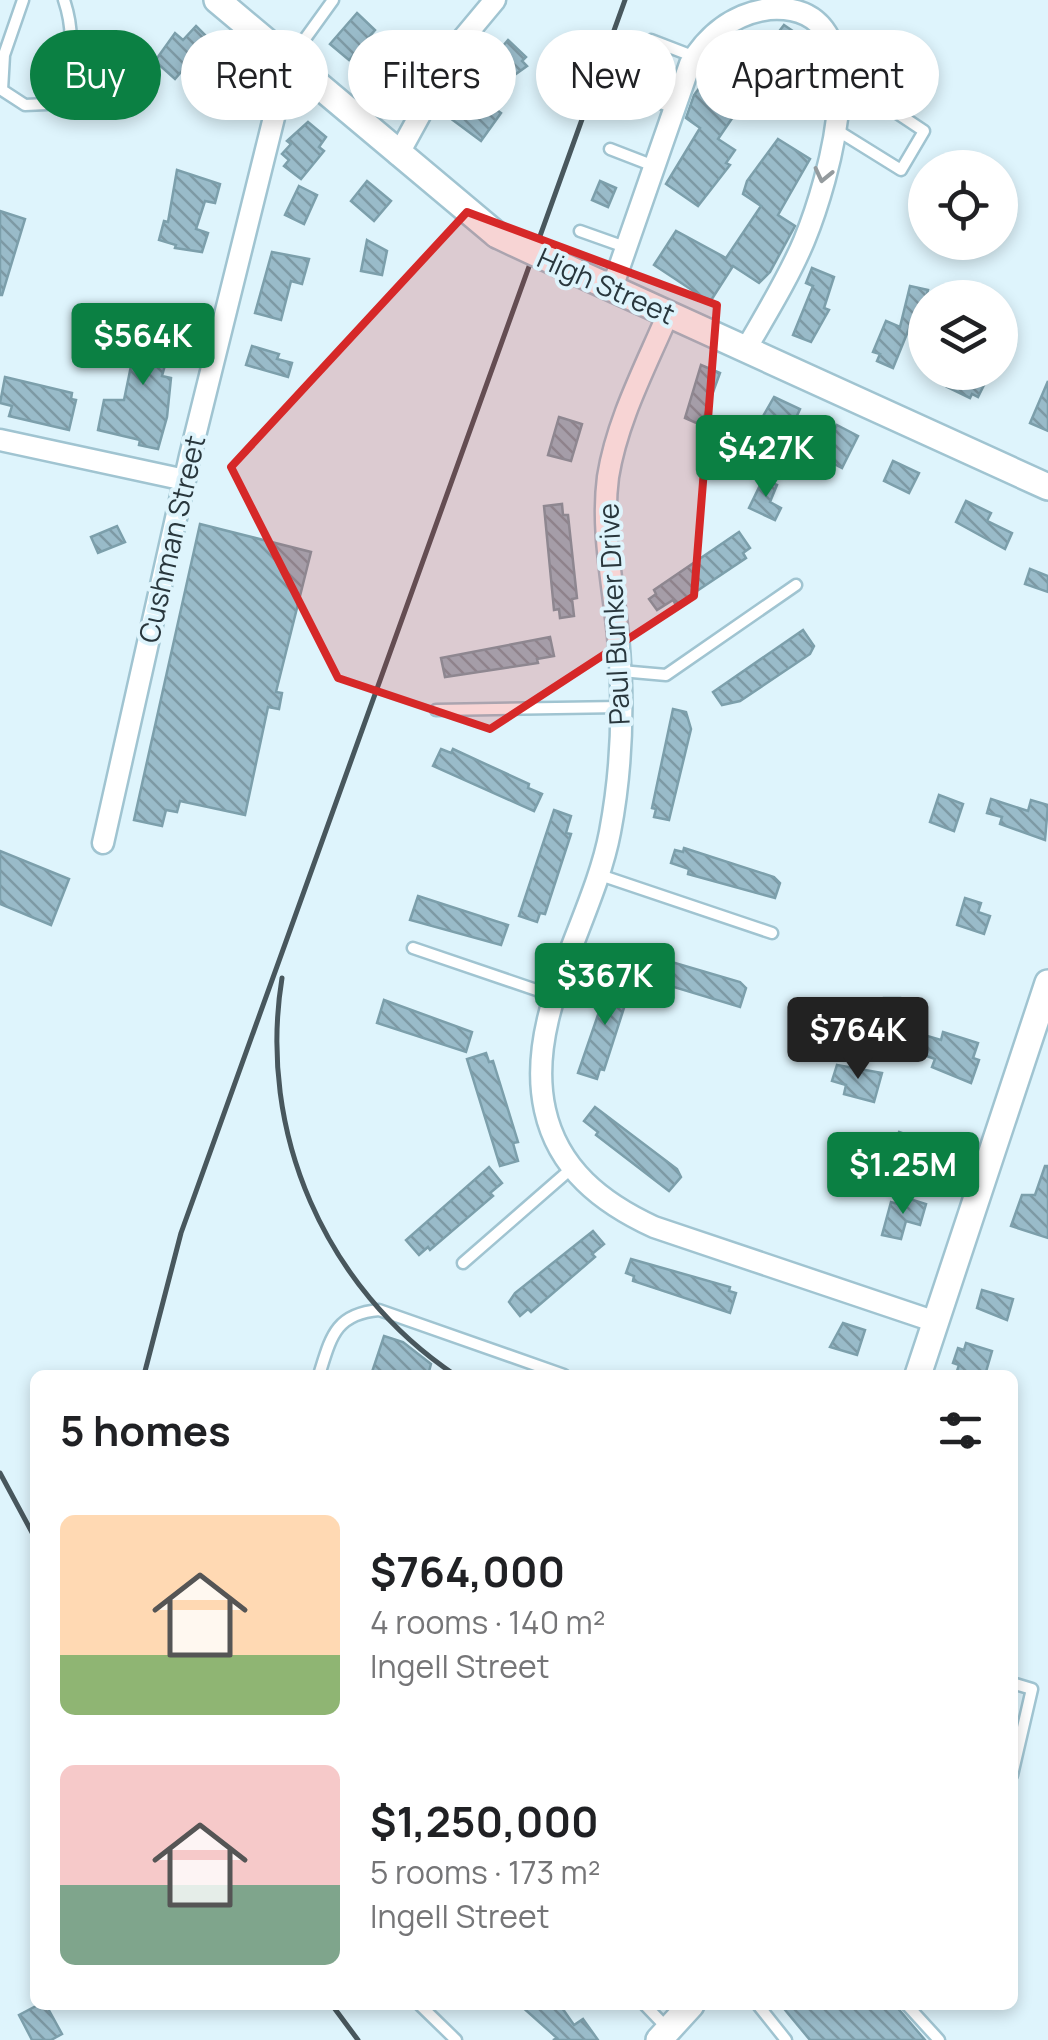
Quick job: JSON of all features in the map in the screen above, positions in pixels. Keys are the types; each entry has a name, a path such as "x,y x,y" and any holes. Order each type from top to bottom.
{"street":[{"name":"High Street","path":"217,0 252,30"},
{"path":"398,155 460,42 495,0"},
{"path":"720,30 730,22 782,8 809,16 829,30"},
{"path":"676,109 696,53"},
{"name":"High Street","path":"328,95 497,235 1048,487"},
{"name":"Cushman Street","path":"104,844 185,480 273,120"},
{"path":"612,288 672,120"},
{"path":"746,350 804,240 833,120"},
{"name":"Paul Bunker Drive","path":"668,314 630,405 608,477 608,554 620,671 614,808 600,875 556,996 544,1044 542,1088 550,1128 572,1168 602,1198 654,1227 936,1322"},
{"path":"0,440 185,480"},
{"path":"920,1370 1048,983"},
{"path":"664,2035 686,2010"}],"lane":[{"path":"23,0 4,55 2,90 25,104 47,104 71,58 73,30 64,0"},
{"path":"311,30 333,0"},
{"path":"676,49 694,56"},
{"path":"832,128 901,170 924,131 908,120"},
{"path":"610,149 654,166"},
{"path":"580,231 625,247"},
{"path":"620,671 666,675 796,585"},
{"path":"436,710 620,707"},
{"path":"600,875 772,933"},
{"path":"413,948 556,996"},
{"path":"462,1263 572,1168"},
{"path":"321,1370 341,1323 356,1312 379,1310 550,1370"},
{"path":"1018,1684 1032,1689 1018,1730"},
{"path":"425,2010 456,2040"},
{"path":"648,2010 664,2035"},
{"path":"762,2010 786,2040"},
{"path":"912,2010 940,2040"}],"highlighted area":[{"path":"467,212 717,305 694,596 490,729 338,678 231,467"}],"building":[{"path":"357,13 375,30 348,30 348,59 330,44"},
{"path":"175,33 181,38 181,72 175,79 161,66 161,53"},
{"path":"516,48 526,57 522,61 527,66 516,74"},
{"path":"696,92 696,120 731,120 718,139 735,150 726,163 730,165 698,206 666,184 700,128 686,118"},
{"path":"453,120 496,120 481,141"},
{"path":"308,122 326,137 319,147 324,151 301,179 284,166 289,160 282,154 291,144 287,141"},
{"path":"778,139 810,159 778,215 795,226 770,272 759,283 733,266 710,302 654,265 676,231 726,258 761,206 743,194 747,181"},
{"path":"177,170 220,184 215,203 205,201 196,229 208,233 202,252 175,248 176,245 159,240 164,221 168,222"},
{"path":"367,181 391,201 374,221 351,201"},
{"path":"600,181 616,188 608,207 592,200"},
{"path":"299,186 317,195 304,224 285,215"},
{"path":"0,211 25,219 2,295 0,295"},
{"path":"367,240 387,251 382,275 361,271"},
{"path":"272,252 309,259 302,284 291,281 281,320 255,313"},
{"path":"812,268 834,277 824,308 829,310 811,342 793,335 813,286 806,283"},
{"path":"908,294 908,331 893,368 877,361 880,354 873,352 886,321 900,327"},
{"path":"157,312 178,318 162,376 171,378 167,417 158,449 139,445 140,440 98,430 104,400 124,400 131,366 111,362 114,347 141,353"},
{"path":"252,346 279,354 277,359 292,363 288,377 246,365"},
{"path":"701,365 720,373 701,425 685,418"},
{"path":"5,377 72,393 71,399 76,400 69,430 9,416 12,406 0,403"},
{"path":"1048,381 1048,431 1030,423"},
{"path":"953,390 982,390 978,397 972,394 970,398"},
{"path":"774,397 800,409 789,433 781,429 760,472 745,468 751,448 746,446"},
{"path":"559,417 582,424 571,461 548,455"},
{"path":"837,425 858,436 842,468 821,457"},
{"path":"893,461 919,473 909,493 884,481"},
{"path":"763,479 777,485 770,502 781,508 775,520 749,508"},
{"path":"966,501 991,513 987,521 1012,533 1005,549 956,522"},
{"path":"562,504 563,515 568,515 577,598 572,599 574,616 560,618 559,609 554,610 544,506"},
{"path":"200,524 311,552 276,692 282,693 279,709 268,707 245,815 180,801 177,812 166,810 162,826 134,820"},
{"path":"117,526 125,542 98,553 91,537"},
{"path":"739,532 750,548 743,553 746,558 676,605 673,600 657,610 649,599 656,594 654,590"},
{"path":"1030,569 1048,576 1048,592 1025,584"},
{"path":"803,630 814,646 810,654 740,701 722,705 713,692"},
{"path":"550,637 554,656 537,659 538,663 445,677 441,658"},
{"path":"673,709 686,712 691,729 669,820 654,817 656,809 652,808"},
{"path":"441,749 451,753 453,749 529,784 528,788 542,794 534,811 433,766"},
{"path":"939,795 963,804 954,831 930,822"},
{"path":"991,799 1028,811 1031,800 1048,805 1045,840 1000,824 1002,817 987,813"},
{"path":"554,810 571,816 566,833 571,834 545,914 540,913 537,922 519,916"},
{"path":"684,848 774,877 780,883 775,898 688,874 689,869 671,863 675,850 683,852"},
{"path":"0,851 69,879 51,925 0,904"},
{"path":"418,896 508,925 501,945 410,920"},
{"path":"965,898 981,903 978,912 990,916 984,934 957,925"},
{"path":"641,953 740,982 746,988 740,1007 634,975"},
{"path":"611,977 632,983 604,1070 600,1069 597,1079 578,1073"},
{"path":"884,998 900,998 899,1020 884,1020"},
{"path":"384,1000 472,1032 466,1052 377,1023"},
{"path":"943,1032 978,1043 973,1058 979,1060 971,1083 932,1067 935,1059 918,1053 924,1035 941,1040"},
{"path":"486,1053 489,1062 493,1061 518,1142 513,1143 518,1161 500,1166 467,1059"},
{"path":"837,1065 882,1073 874,1102 844,1094 846,1085 832,1081"},
{"path":"595,1107 677,1169 681,1177 669,1191 596,1135 598,1132 584,1121"},
{"path":"899,1132 933,1144 925,1167 891,1156"},
{"path":"1045,1166 1048,1238 1011,1226 1022,1195 1035,1195"},
{"path":"489,1167 502,1183 490,1193 493,1196 419,1255 406,1240"},
{"path":"900,1196 926,1204 920,1225 906,1221 901,1239 882,1235 891,1202 898,1204"},
{"path":"593,1231 604,1244 592,1254 595,1257 531,1312 528,1309 520,1316 509,1302 515,1293"},
{"path":"631,1259 730,1287 729,1291 736,1293 730,1313 633,1281 634,1276 626,1273"},
{"path":"982,1290 1013,1299 1007,1320 977,1308"},
{"path":"843,1323 865,1330 857,1355 830,1347"},
{"path":"384,1336 403,1342 431,1364 429,1370 373,1370"},
{"path":"966,1343 992,1351 986,1370 957,1370 959,1365 953,1363 958,1348 964,1350"},
{"path":"30,2009 49,2010 62,2034 51,2040 32,2040 19,2015"},
{"path":"526,2010 564,2010 574,2025 583,2019 598,2040 553,2040 557,2038"},
{"path":"785,2010 899,2010 925,2040 810,2040"}],"railway":[{"path":"145,1370 181,1233 625,0"},
{"path":"282,978 277,1036 280,1093 291,1148 310,1202 337,1252 370,1298 409,1339 449,1370"},
{"path":"0,1473 30,1529"},
{"path":"336,2010 358,2040"}]}
